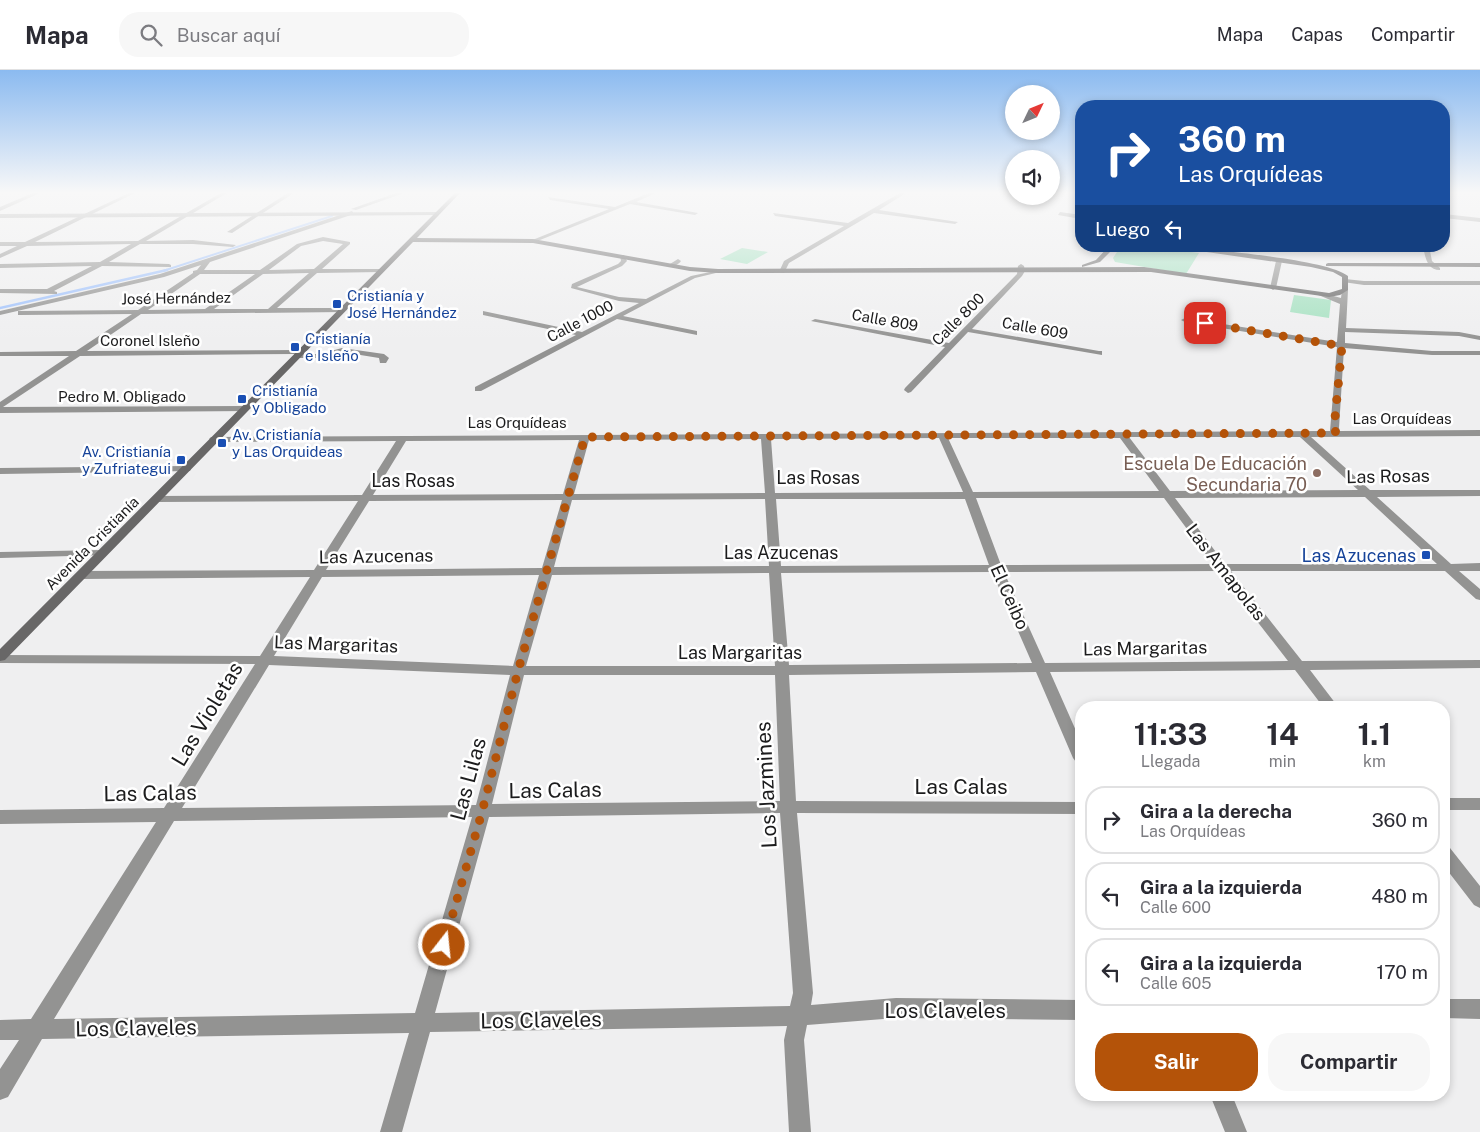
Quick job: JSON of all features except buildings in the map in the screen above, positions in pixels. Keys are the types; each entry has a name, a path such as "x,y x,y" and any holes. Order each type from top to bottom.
{"main road":[{"name":"Avenida Cristianía","path":"0,658 408,243"},
{"path":"553,243 622,256 675,263 783,269"},
{"path":"556,243 675,263 690,268 718,271 1022,268 1151,270"},
{"path":"1022,268 1085,266 1095,263 1108,252"},
{"path":"1212,252 1310,265 1480,267"},
{"path":"1102,258 1121,265 1151,270 1320,294 1338,294 1344,290 1345,279 1353,272 1361,270 1435,267"},
{"path":"1310,265 1335,271 1345,279"}],"street":[{"path":"0,256 28,243"},
{"path":"0,244 76,243"},
{"path":"0,291 52,292 137,243"},
{"path":"206,243 232,245"},
{"path":"0,306 52,292 146,273 240,243"},
{"path":"0,313 175,272 260,243"},
{"path":"208,310 294,247 307,243"},
{"path":"271,310 348,243 346,243"},
{"path":"783,269 786,262 819,243"},
{"path":"1427,252 1429,262 1435,267"},
{"path":"622,256 624,261 620,265 574,286 574,288 619,300 646,301"},
{"path":"0,406 199,272 209,259"},
{"path":"1273,288 1278,261"},
{"path":"0,266 100,264 169,266"},
{"path":"690,268 694,272 694,277"},
{"name":"Calle 800","path":"908,390 1020,275 1022,268"},
{"path":"175,272 380,271"},
{"name":"Calle 1000","path":"478,389 694,277 718,271"},
{"path":"1345,279 1364,283 1480,283"},
{"path":"1336,433 1334,428 1342,346 1344,290"},
{"path":"1320,294 1335,298 1344,303"},
{"name":"José Hernández","path":"12,310 20,313 341,310"},
{"path":"486,313 583,334"},
{"path":"617,317 694,333"},
{"path":"1185,320 1342,346 1432,353 1480,353"},
{"name":"Calle 809","path":"815,321 950,346"},
{"name":"Calle 609","path":"967,330 1099,353"},
{"path":"1342,330 1356,332 1459,334 1480,338"},
{"name":"Coronel Isleño","path":"0,354 299,354 320,356 344,350 381,356 385,358 383,361"},
{"name":"Pedro M. Obligado","path":"0,410 245,409"},
{"path":"1301,433 1480,596"},
{"name":"Las Orquídeas","path":"214,439 1301,433 1480,434"},
{"name":"Las Amapolas","path":"1122,434 1222,568 1327,701"},
{"name":"El Ceibo","path":"942,435 969,494 997,570 1075,744"},
{"name":"Los Jazmines","path":"766,436 782,670 788,807 803,993 794,1040 800,1132"},
{"name":"Las Lilas","path":"391,1132 482,812 518,671 585,437"},
{"name":"Las Violetas","path":"0,1089 403,438"},
{"path":"0,471 186,469"},
{"name":"Las Rosas","path":"156,499 969,494 1168,496 1480,492"},
{"path":"0,555 102,553"},
{"name":"Las Azucenas","path":"82,574 317,575 548,571 1480,567"},
{"name":"Las Margaritas","path":"0,658 264,660 563,672 1480,664"},
{"path":"1450,804 1480,804"},
{"name":"Las Calas","path":"0,817 788,807 1075,808"},
{"path":"1450,860 1480,900"},
{"name":"Los Claveles","path":"0,1030 422,1021 798,1016 896,1008 1075,1010"},
{"path":"1450,1009 1480,1009"},
{"path":"1223,1101 1236,1132"}],"green space":[{"path":"742,248 768,252 747,264 720,259"},
{"path":"1117,252 1199,253 1186,274 1115,262 1113,258"},
{"path":"1294,295 1331,300 1329,318 1290,312"}],"waterway":[{"path":"164,271 250,243"},
{"path":"0,308 164,271"}],"place":[{"name":"Cristianía y José Hernández","path":"337,304"},
{"name":"Cristianía e Isleño","path":"295,347"},
{"name":"Cristianía y Obligado","path":"242,399"},
{"name":"Av. Cristianía y Las Orquideas","path":"222,443"},
{"name":"Av. Cristianía y Zufriategui","path":"181,460"},
{"name":"Escuela De Educación Secundaria 70","path":"1317,473"},
{"name":"Las Azucenas","path":"1426,555"}],"route":[{"path":"444,945 482,812 518,671 585,437 1336,433 1334,428 1342,346 1205,323"}]}
